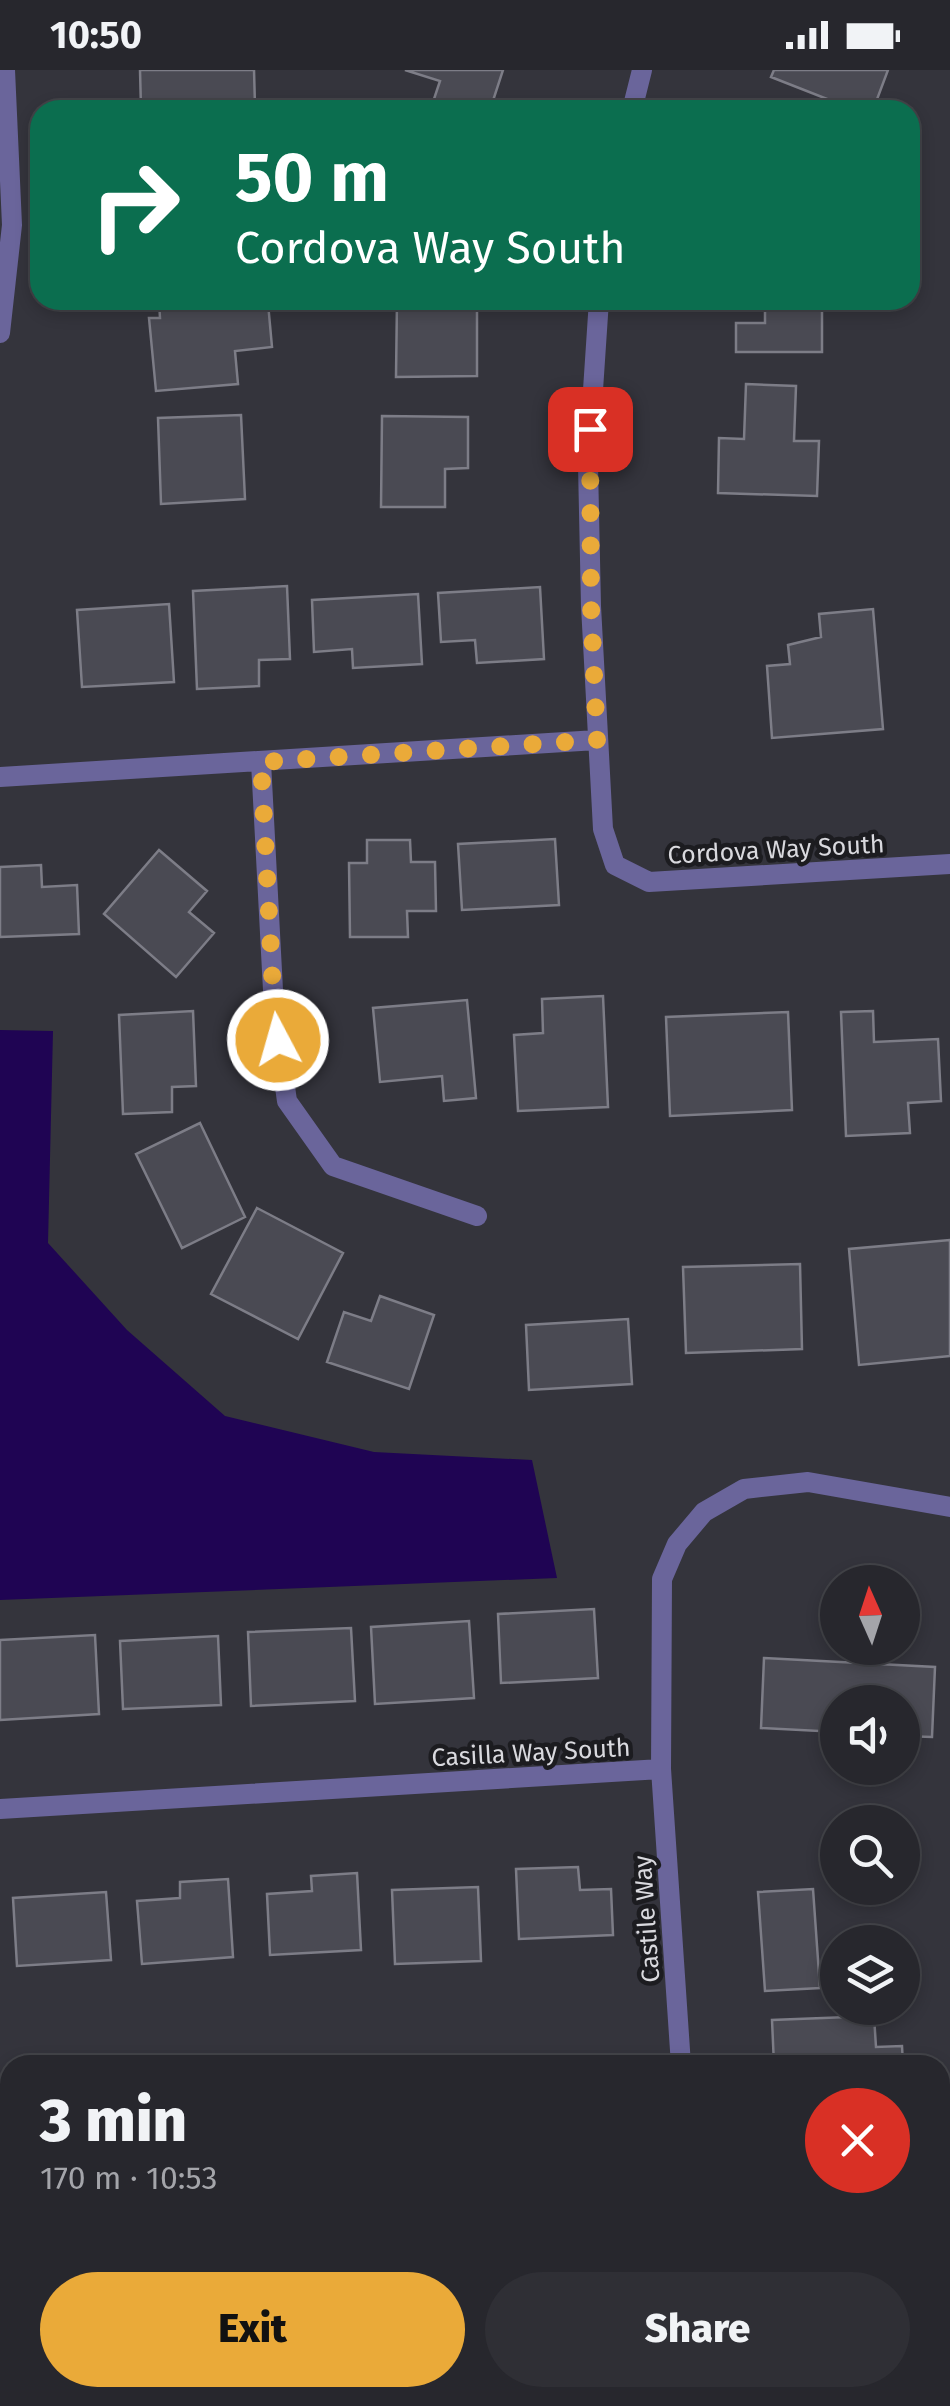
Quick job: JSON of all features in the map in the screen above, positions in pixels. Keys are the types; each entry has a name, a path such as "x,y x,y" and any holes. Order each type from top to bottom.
{"street":[{"path":"0,333 12,224 5,70"},
{"path":"634,100 642,70"},
{"name":"Cordova Way South","path":"598,310 588,465 602,829 615,865 649,882 950,864"},
{"path":"0,777 597,740"},
{"path":"261,762 274,1009 287,1101 333,1166 477,1216"},
{"name":"Casilla Way South","path":"0,1809 661,1769 662,1579 677,1544 704,1512 744,1489 808,1482 950,1507"},
{"name":"Castile Way","path":"661,1769 680,2055"}],"shaded area":[{"path":"0,1030 53,1031 48,1243 127,1330 225,1416 374,1452 532,1460 557,1578 0,1600"}],"building":[{"path":"140,70 254,70 255,100 141,100"},
{"path":"405,70 503,70 493,100 434,100 440,81"},
{"path":"774,70 888,70 877,100 830,100 771,77"},
{"path":"160,310 269,310 272,347 235,351 238,384 156,391 149,318 160,318"},
{"path":"397,310 477,310 477,376 396,377"},
{"path":"765,310 822,310 822,352 736,352 736,323 765,323"},
{"path":"746,384 796,386 794,441 819,441 817,496 718,493 719,438 744,439"},
{"path":"241,415 245,499 161,504 158,418"},
{"path":"382,416 468,417 468,468 445,469 445,507 381,507"},
{"path":"287,586 290,659 259,660 259,686 197,689 193,591"},
{"path":"540,587 544,659 477,663 475,640 441,642 438,593"},
{"path":"418,594 422,664 353,668 352,649 314,652 312,600"},
{"path":"169,604 174,682 82,687 77,610"},
{"path":"873,609 883,729 772,738 767,666 790,664 788,645 821,637 819,614"},
{"path":"555,839 559,905 462,910 458,844"},
{"path":"367,840 410,840 411,862 435,862 436,911 407,911 408,937 350,937 349,863 367,863"},
{"path":"159,850 207,891 189,912 214,933 176,977 104,914"},
{"path":"41,865 42,887 77,885 79,934 0,937 0,867"},
{"path":"603,996 608,1107 518,1111 514,1035 543,1033 542,999"},
{"path":"467,1000 476,1098 444,1101 442,1076 380,1082 373,1008"},
{"path":"193,1011 196,1086 172,1087 172,1112 123,1114 119,1015"},
{"path":"873,1011 874,1042 938,1039 941,1101 908,1103 910,1133 846,1136 841,1012"},
{"path":"788,1012 792,1110 670,1116 666,1017"},
{"path":"200,1123 245,1217 182,1248 136,1154"},
{"path":"257,1208 343,1253 298,1339 211,1294"},
{"path":"950,1240 950,1356 859,1365 849,1249"},
{"path":"800,1264 802,1349 686,1353 683,1267"},
{"path":"380,1296 434,1315 409,1389 327,1362 344,1312 371,1321"},
{"path":"628,1319 632,1384 529,1390 526,1325"},
{"path":"594,1609 598,1678 501,1683 498,1614"},
{"path":"469,1621 474,1698 375,1704 371,1627"},
{"path":"351,1628 355,1701 251,1706 248,1632"},
{"path":"95,1635 99,1714 0,1720 0,1640"},
{"path":"218,1636 221,1705 123,1709 120,1641"},
{"path":"764,1658 820,1661 820,1665 935,1667 932,1737 920,1737 920,1685 820,1685 820,1731 761,1728"},
{"path":"578,1867 580,1890 611,1889 613,1935 519,1939 516,1869"},
{"path":"357,1873 361,1950 270,1955 267,1894 312,1891 311,1876"},
{"path":"228,1879 233,1957 142,1964 137,1901 180,1898 180,1882"},
{"path":"478,1887 481,1961 395,1964 392,1890"},
{"path":"813,1889 820,1988 765,1991 758,1892"},
{"path":"106,1892 111,1960 17,1966 13,1898"},
{"path":"820,2018 820,2025 875,2025 876,2047 902,2046 902,2055 774,2055 772,2020"}],"route":[{"path":"278,1040 261,762 597,740 590,429"}]}
